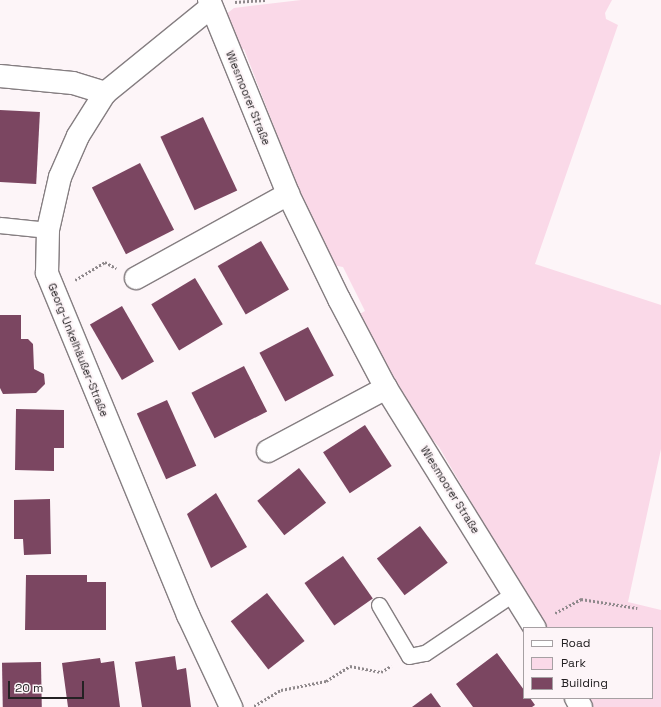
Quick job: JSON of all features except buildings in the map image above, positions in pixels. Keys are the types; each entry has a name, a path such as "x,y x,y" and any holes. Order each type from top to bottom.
{"street":[{"name":"Georg-Unkelhäußer-Straße","path":"210,3 105,94 75,142 60,177 48,230 46,273 188,615 231,707"},
{"name":"Wiesmoorer Straße","path":"210,3 288,194 386,388 534,626"},
{"path":"0,76 74,83 105,94"},
{"path":"136,278 288,194"},
{"path":"268,451 386,388"}],"lane":[{"path":"0,225 48,230"},
{"path":"379,605 409,656 425,653 514,593"}],"path":[{"path":"54,292 105,262 136,278"},
{"path":"534,626 581,599 637,608"},
{"path":"253,707 281,690 326,681 350,666 381,672"}],"green space":[{"path":"301,0 612,0 605,13 606,19 618,25 535,264 661,305 661,449 628,602 661,610 661,707 591,707 587,699 653,699 653,627 544,627 439,447 418,423 356,316 365,311 343,267 327,264 244,49 237,51 225,15 234,8"}]}
